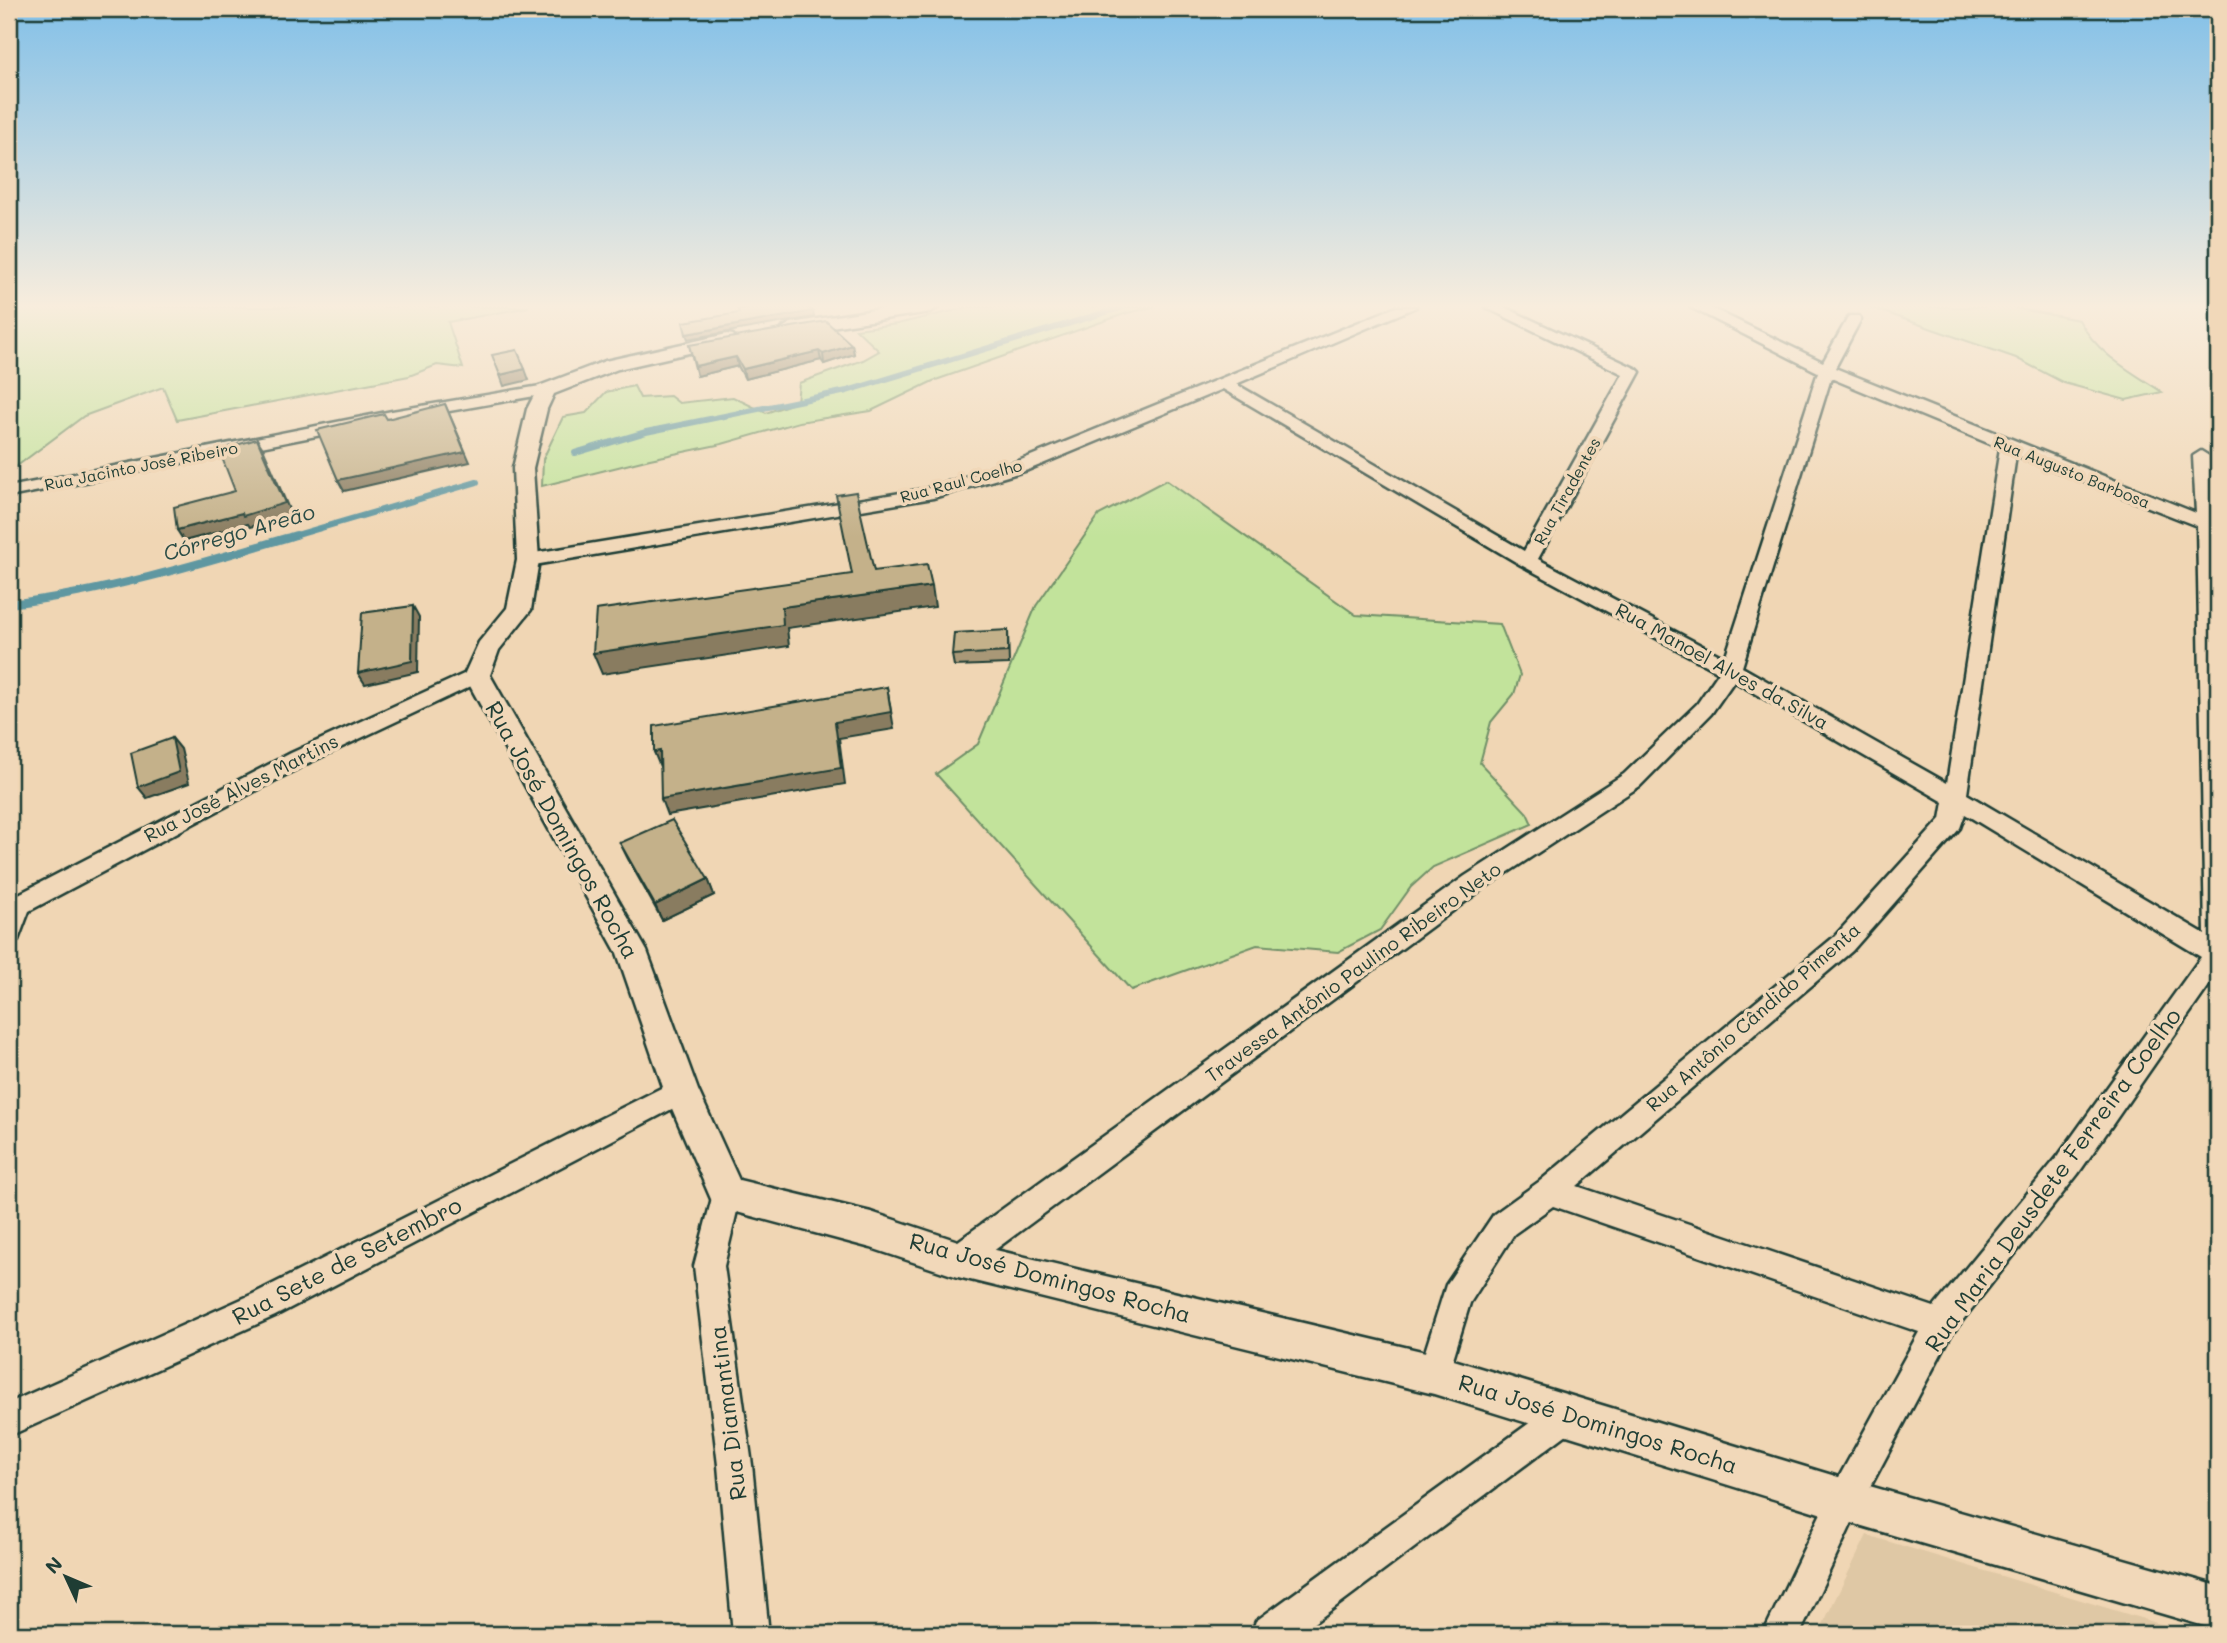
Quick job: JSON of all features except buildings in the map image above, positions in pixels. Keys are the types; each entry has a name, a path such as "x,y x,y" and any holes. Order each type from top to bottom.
{"street":[{"name":"Rua Jacinto José Ribeiro","path":"9,492 392,416 545,390 562,384"},
{"name":"Rua Raul Coelho","path":"528,560 927,494 1022,466 1222,384"},
{"name":"Rua Manoel Alves da Silva","path":"1225,384 1528,561 1731,670 1954,797 2218,964"},
{"name":"Rua Tiradentes","path":"1528,561 1626,384"},
{"name":"Travessa Antônio Paulino Ribeiro Neto","path":"958,1259 1473,883 1632,780 1651,763 1704,709 1731,670 1822,384"},
{"name":"Rua Augusto Barbosa","path":"1859,384 2212,527"},
{"path":"477,675 488,648 519,610 528,560 523,468 537,409 545,390"},
{"name":"Rua Antônio Cândido Pimenta","path":"1434,1374 1457,1296 1504,1224 1550,1191 1843,944 1952,822 2008,446"},
{"path":"2201,456 2212,527 2218,964"},
{"name":"Rua José Alves Martins","path":"14,907 235,788 407,705 477,675"},
{"name":"Rua José Domingos Rocha","path":"477,675 632,951 681,1090 727,1194 871,1230 958,1259 1434,1374 1845,1500 2218,1608"},
{"path":"9,933 14,907"},
{"name":"Rua Maria Deusdete Ferreira Coelho","path":"1781,1634 1845,1500 1940,1324 2068,1165 2218,964"},
{"name":"Rua Sete de Setembro","path":"9,1420 264,1305 681,1090"},
{"path":"1550,1191 1940,1324"},
{"name":"Rua Diamantina","path":"727,1194 709,1266 735,1465 751,1634"},
{"path":"1269,1634 1568,1414"}],"shaded area":[{"path":"1867,1535 2193,1634 1818,1634"}],"green space":[{"path":"9,384 369,384 177,420 163,387 84,416 9,472"},
{"path":"799,384 927,384 871,411 799,422 722,444 542,486 543,459 563,417 586,413 606,392 634,386 640,398 670,396 679,403 733,397 766,413 797,402"},
{"path":"2066,384 2149,384 2162,392 2126,400"},
{"path":"1166,480 1356,615 1500,624 1520,675 1514,694 1491,722 1480,763 1527,813 1532,824 1433,867 1411,887 1380,930 1338,952 1257,945 1131,990 936,774 978,744 1036,606 1099,515"}],"waterway":[{"name":"Córrego Areão","path":"575,453 646,432 847,391 871,384"},
{"name":"Córrego Areão","path":"290,537 477,482"},
{"name":"Córrego Areão","path":"9,604 118,584 296,535"}]}
